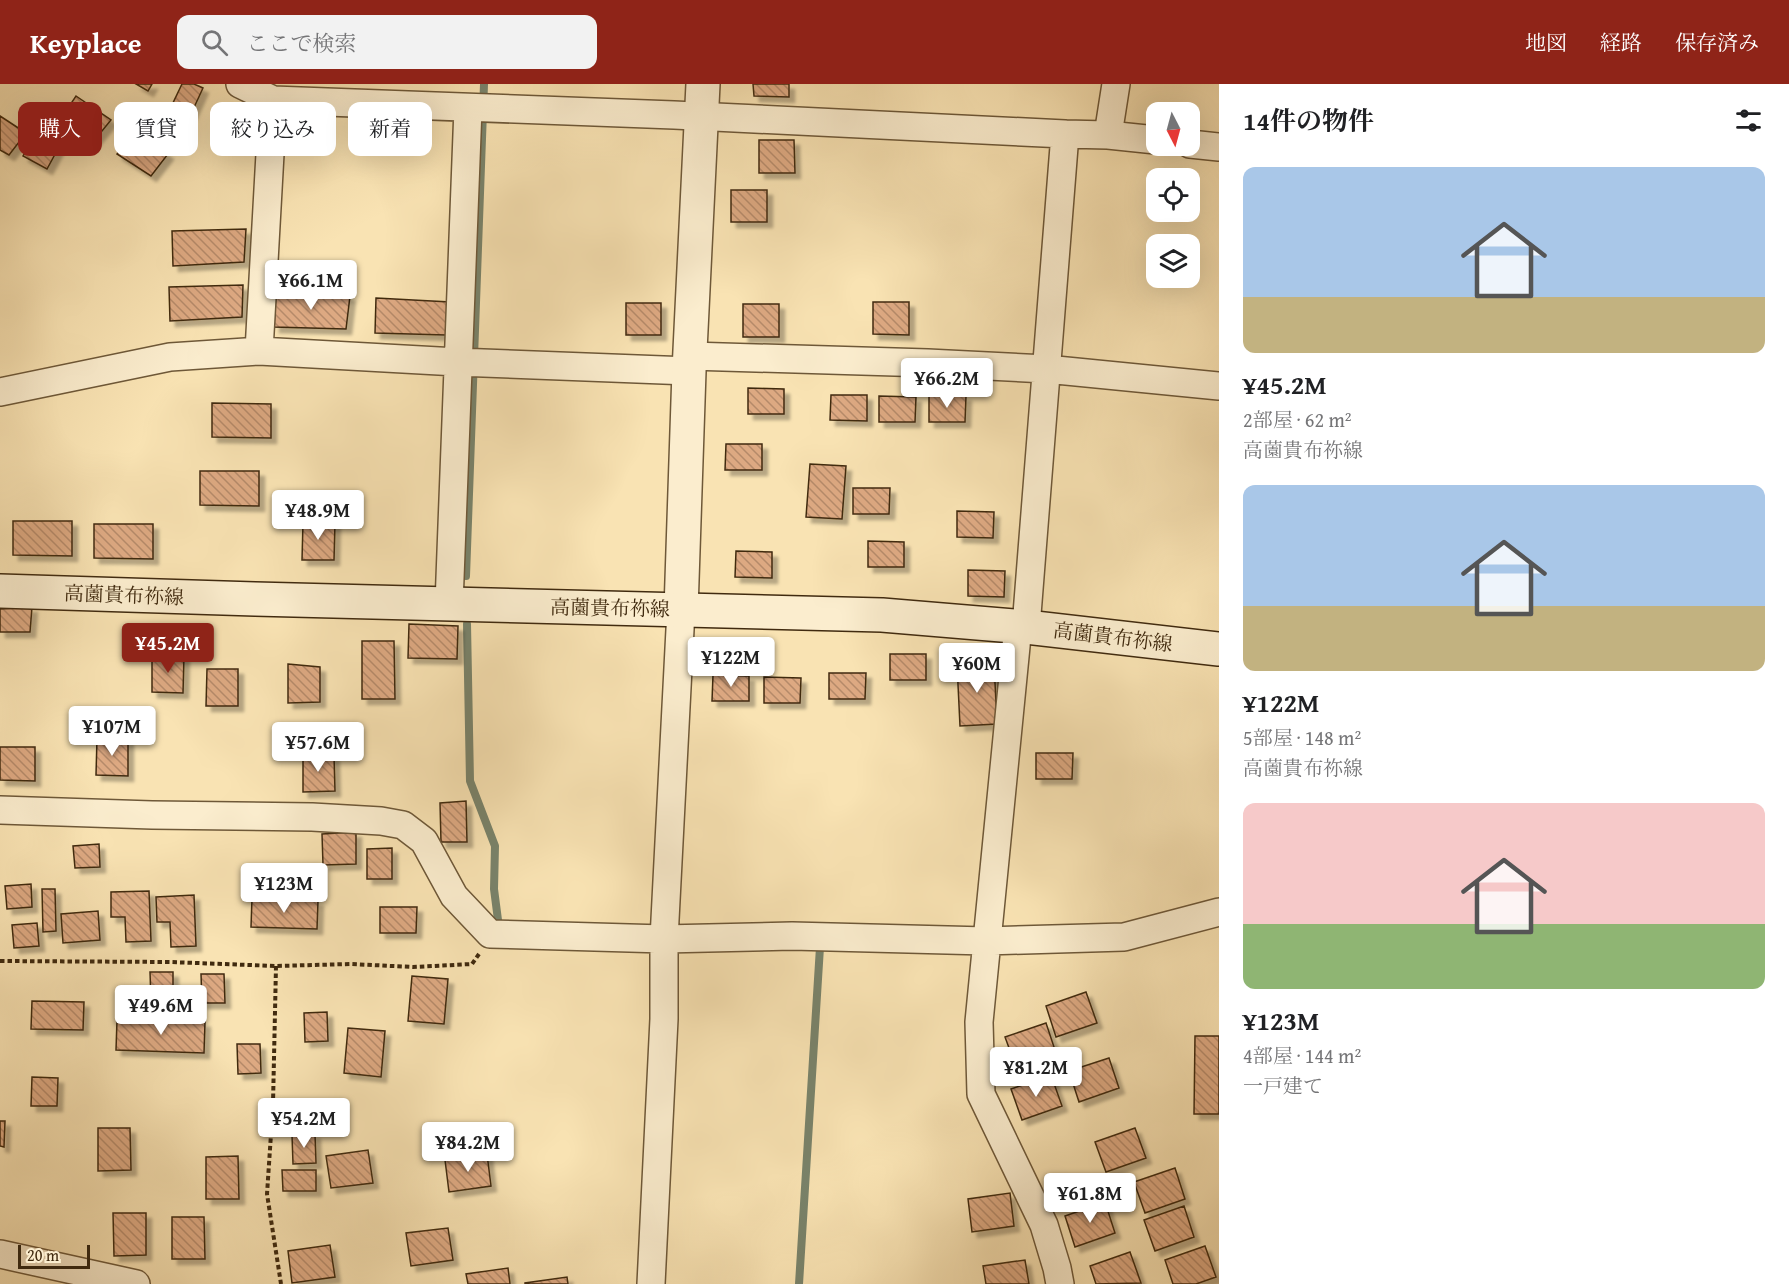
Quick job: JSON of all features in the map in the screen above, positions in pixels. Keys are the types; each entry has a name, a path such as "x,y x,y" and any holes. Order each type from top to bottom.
{"main road":[{"path":"681,610 689,364 703,84"},
{"name":"高薗貴布祢線","path":"0,591 882,615 1022,626 1219,650"}],"street":[{"path":"240,84 273,100 1108,135 1146,139"},
{"path":"1108,135 1116,84"},
{"path":"259,351 273,100"},
{"path":"449,604 458,392 466,362 464,239 476,108"},
{"path":"1060,1284 1044,1225 981,1094 979,1022 1022,626 1065,134"},
{"path":"1200,145 1219,147"},
{"path":"0,392 170,357 259,351 466,362 916,363 1046,369 1219,386"},
{"path":"651,1284 664,1019 664,939 681,610"},
{"path":"0,810 312,817 381,821 403,825 424,841 454,896 490,934 664,939 792,936 986,941 1124,937 1219,912"},
{"path":"0,1254 136,1284"}],"path":[{"path":"0,961 170,962 276,966 351,964 413,967 472,964 490,934"},
{"path":"276,966 273,1104 267,1194 281,1284"}],"building":[{"path":"136,84 152,84 148,91"},
{"path":"182,84 194,84 203,88 197,102 173,102"},
{"path":"753,84 789,84 789,97 754,96"},
{"path":"76,96 85,102 72,102"},
{"path":"102,114 111,120 102,131"},
{"path":"0,116 18,128 18,143 9,155 0,150"},
{"path":"759,140 794,140 795,173 759,173"},
{"path":"23,156 54,156 47,169"},
{"path":"120,156 166,156 151,176"},
{"path":"731,190 767,190 767,222 731,222"},
{"path":"246,229 244,262 173,266 172,231"},
{"path":"243,285 242,317 170,321 169,287"},
{"path":"276,292 350,296 346,329 274,327"},
{"path":"376,298 450,302 446,335 375,333"},
{"path":"873,302 909,302 909,335 873,334"},
{"path":"626,303 661,303 661,335 626,335"},
{"path":"743,304 779,304 779,337 743,337"},
{"path":"748,388 784,389 784,414 748,414"},
{"path":"831,395 867,395 867,421 830,420"},
{"path":"879,396 916,397 915,422 879,422"},
{"path":"929,396 966,396 965,422 929,422"},
{"path":"212,403 271,404 271,438 212,437"},
{"path":"726,444 762,444 762,470 725,470"},
{"path":"810,464 846,466 842,519 806,517"},
{"path":"200,471 259,471 259,506 200,505"},
{"path":"853,488 890,488 889,514 853,514"},
{"path":"957,511 994,512 993,538 957,537"},
{"path":"13,521 72,521 72,556 13,555"},
{"path":"303,522 335,523 334,560 302,560"},
{"path":"94,524 153,524 153,559 94,558"},
{"path":"868,541 904,542 904,567 868,567"},
{"path":"736,551 772,552 772,578 735,577"},
{"path":"968,570 1005,571 1004,597 968,596"},
{"path":"32,607 30,632 0,632 0,609"},
{"path":"409,624 458,626 457,659 408,658"},
{"path":"362,641 394,641 395,699 362,699"},
{"path":"890,654 926,654 926,680 890,680"},
{"path":"152,655 184,656 183,693 152,692"},
{"path":"994,662 997,724 960,726 957,664"},
{"path":"288,664 320,667 320,702 288,703"},
{"path":"207,669 238,669 238,706 206,706"},
{"path":"829,673 866,673 865,699 829,699"},
{"path":"713,675 749,676 749,701 712,701"},
{"path":"764,677 801,678 800,703 764,703"},
{"path":"97,738 128,739 128,776 96,775"},
{"path":"0,747 35,747 35,781 0,780"},
{"path":"303,753 334,756 335,791 303,792"},
{"path":"1036,753 1073,753 1072,779 1036,779"},
{"path":"466,801 467,842 441,842 440,803"},
{"path":"356,832 356,864 323,865 322,834"},
{"path":"99,844 100,867 75,868 73,846"},
{"path":"392,848 392,879 367,879 367,849"},
{"path":"31,884 32,907 7,909 5,886"},
{"path":"42,889 55,889 56,931 43,932"},
{"path":"149,891 151,941 126,942 125,917 111,917 111,892"},
{"path":"194,895 196,946 171,947 170,922 157,922 156,897"},
{"path":"252,898 318,901 317,929 251,927"},
{"path":"380,907 417,907 416,933 380,933"},
{"path":"98,911 100,940 63,943 61,914"},
{"path":"37,923 39,946 14,948 12,925"},
{"path":"150,972 173,972 173,1001 151,1001"},
{"path":"201,974 224,974 225,1003 202,1003"},
{"path":"412,976 448,979 444,1024 408,1021"},
{"path":"1086,992 1097,1023 1056,1037 1046,1006"},
{"path":"32,1001 84,1002 83,1030 31,1029"},
{"path":"327,1012 328,1041 305,1042 304,1013"},
{"path":"117,1020 205,1022 204,1053 116,1050"},
{"path":"1046,1023 1056,1053 1016,1067 1005,1037"},
{"path":"348,1028 385,1031 381,1077 344,1073"},
{"path":"1195,1036 1219,1036 1219,1114 1194,1114"},
{"path":"237,1044 260,1044 261,1073 238,1074"},
{"path":"1109,1058 1119,1088 1079,1102 1069,1071"},
{"path":"1051,1075 1062,1106 1022,1120 1011,1089"},
{"path":"32,1077 58,1078 57,1106 31,1106"},
{"path":"0,1121 5,1121 4,1147 0,1146"},
{"path":"98,1128 130,1128 131,1170 98,1171"},
{"path":"1135,1128 1146,1158 1106,1172 1095,1142"},
{"path":"315,1134 316,1163 293,1164 292,1135"},
{"path":"368,1150 373,1183 331,1188 326,1156"},
{"path":"487,1154 491,1186 449,1192 445,1160"},
{"path":"238,1156 239,1199 206,1199 206,1157"},
{"path":"1175,1168 1185,1199 1145,1213 1134,1182"},
{"path":"282,1170 316,1170 316,1191 283,1191"},
{"path":"1010,1193 1014,1226 972,1232 968,1199"},
{"path":"1105,1202 1115,1233 1075,1247 1065,1216"},
{"path":"1184,1206 1194,1237 1155,1251 1144,1220"},
{"path":"113,1213 146,1213 146,1255 114,1256"},
{"path":"172,1217 204,1217 205,1259 172,1259"},
{"path":"448,1228 453,1260 411,1266 406,1233"},
{"path":"330,1245 335,1277 292,1283 288,1251"},
{"path":"1205,1246 1216,1277 1196,1284 1173,1284 1165,1260"},
{"path":"1130,1252 1141,1283 1096,1284 1090,1266"},
{"path":"1025,1260 1029,1284 986,1284 983,1266"},
{"path":"508,1268 510,1284 468,1284 466,1274"},
{"path":"567,1277 568,1284 525,1284 525,1283"}],"waterway":[{"path":"466,576 484,84"},
{"path":"467,624 470,781 495,846 494,889 498,920"},
{"path":"799,1284 820,947 815,947"}]}
